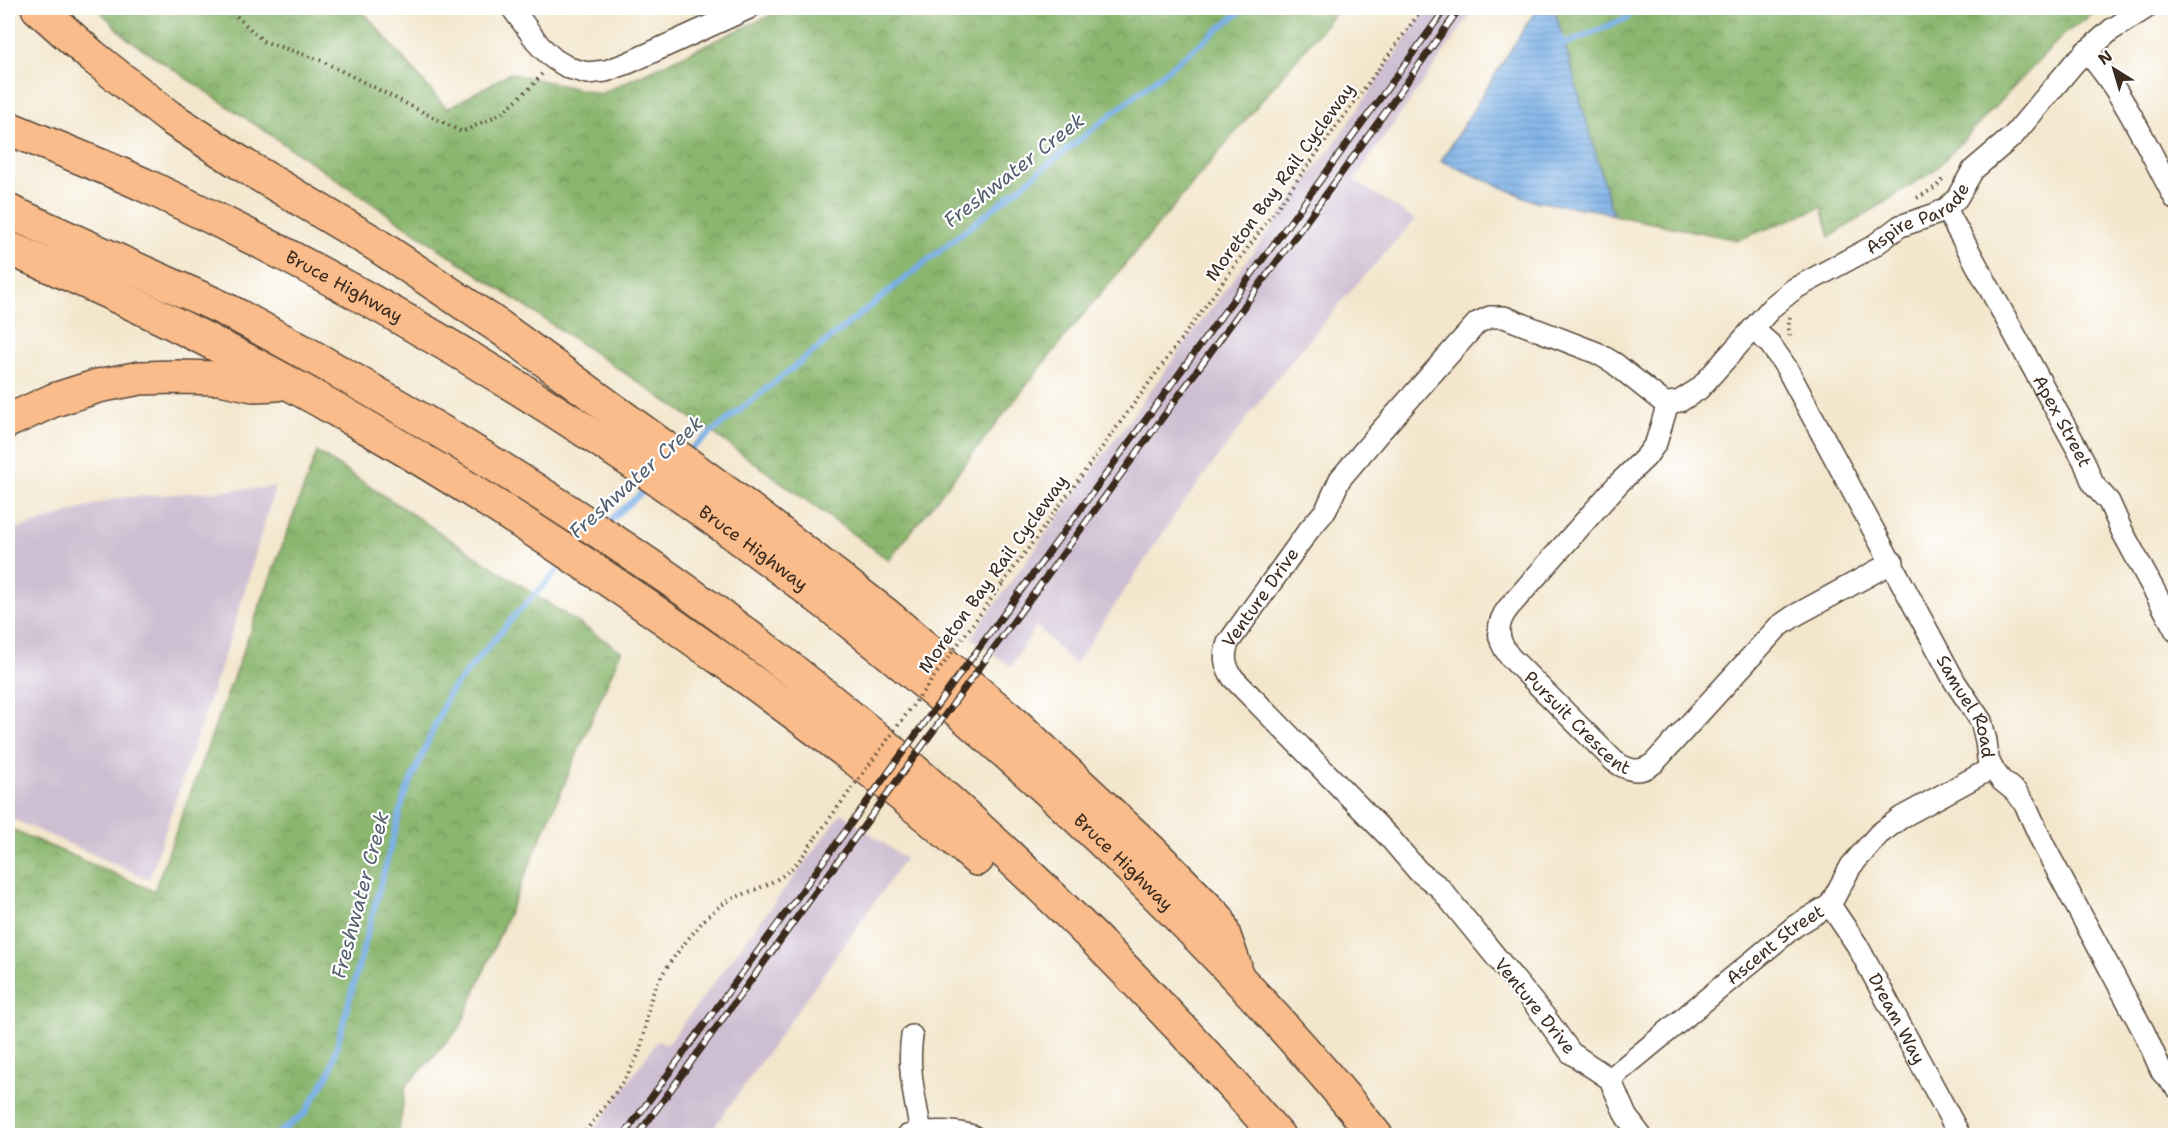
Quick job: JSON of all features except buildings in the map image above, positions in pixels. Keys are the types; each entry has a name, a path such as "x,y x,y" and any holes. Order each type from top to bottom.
{"highway":[{"path":"38,8 92,56 169,117 245,166 356,231 501,328 627,439"},
{"name":"Bruce Highway","path":"8,128 147,186 269,246 403,319 538,400 627,439 736,517 853,622 977,726 1077,816 1239,977 1377,1136"},
{"path":"8,211 236,315 390,401 560,506 670,580 786,667 919,776 1032,878 1193,1041 1278,1136"},
{"path":"8,248 74,275 289,383 422,458 645,604 849,753 932,819 996,875 1032,878"},
{"path":"8,421 54,400 98,386 140,378 220,378 253,385 289,383"}],"street":[{"path":"512,8 540,46 561,63 587,73 606,71 627,63 749,8"},
{"name":"Aspire Parade","path":"1668,403 1680,401 1699,388 1773,306 1794,290 1872,247 1900,226 1946,209 1957,198 1973,170 2013,136 2053,86 2086,51 2111,30 2146,8"},
{"path":"2086,51 2101,67 2117,91 2175,200"},
{"name":"Apex Street","path":"1946,209 2084,461 2093,484 2109,502 2175,631"},
{"name":"Venture Drive","path":"1610,1079 1571,1053 1545,1017 1439,887 1418,871 1389,837 1233,678 1226,662 1225,651 1234,634 1308,531 1326,510 1340,479 1466,334 1484,319 1497,316 1513,319 1597,353 1614,363 1656,398 1668,403"},
{"name":"Samuel Road","path":"1753,329 1770,344 1786,367 1893,562 1955,682 1981,721 1988,759 1992,768 2001,780 2017,793 2026,806 2044,846 2144,1032 2163,1072 2175,1087"},
{"name":"Pursuit Crescent","path":"1668,403 1652,450 1618,484 1503,613 1498,629 1500,643 1510,657 1614,762 1628,770 1648,768 1778,627 1893,562"},
{"name":"Ascent Street","path":"1610,1079 1776,940 1800,922 1830,905 1851,866 1879,834 1902,817 1992,768"},
{"name":"Dream Way","path":"1830,905 1851,933 1960,1136"},
{"path":"912,1036 909,1055 914,1134 965,1133 973,1136"},
{"path":"1610,1079 1626,1116 1641,1136"}],"path":[{"path":"228,8 263,40 320,60 462,132 502,112 561,63"},
{"name":"Moreton Bay Rail Cycleway","path":"582,1136 632,1068 643,1044 648,1010 656,985 699,926 711,912 726,901 781,877 803,856 1423,8"},
{"path":"1910,201 1936,187 1947,174"}],"shaded area":[{"path":"1427,8 1475,8 1354,180 1415,220 1345,297 1275,381 1179,509 1075,665 1036,626 1011,667 971,637 1336,141"},
{"path":"275,487 237,617 149,879 8,817 8,532 117,498"},
{"path":"842,813 905,859 709,1135 591,1135 658,1040 667,1045"}],"green space":[{"path":"97,8 360,8 447,109 510,73 600,94 786,8 1339,8 1067,334 889,560 709,430 128,39"},
{"path":"1560,8 2102,8 2064,34 1935,170 1830,237 1822,207 1738,240 1613,215 1556,14"},
{"path":"317,452 621,651 460,1027 406,1086 398,1135 8,1135 8,828 154,891"}],"water":[{"path":"1537,8 1544,8 1556,14 1613,215 1602,211 1534,201 1441,161"}],"waterway":[{"name":"Freshwater Creek","path":"687,452 1245,8"},
{"name":"Freshwater Creek","path":"1561,38 1565,44 1627,18 1634,8"},
{"name":"Freshwater Creek","path":"606,524 648,487"},
{"name":"Freshwater Creek","path":"275,1136 305,1113 330,1072 404,797 449,693 517,613 566,562"}],"railway":[{"path":"623,1136 1446,8"},
{"path":"637,1136 1460,8"}]}
